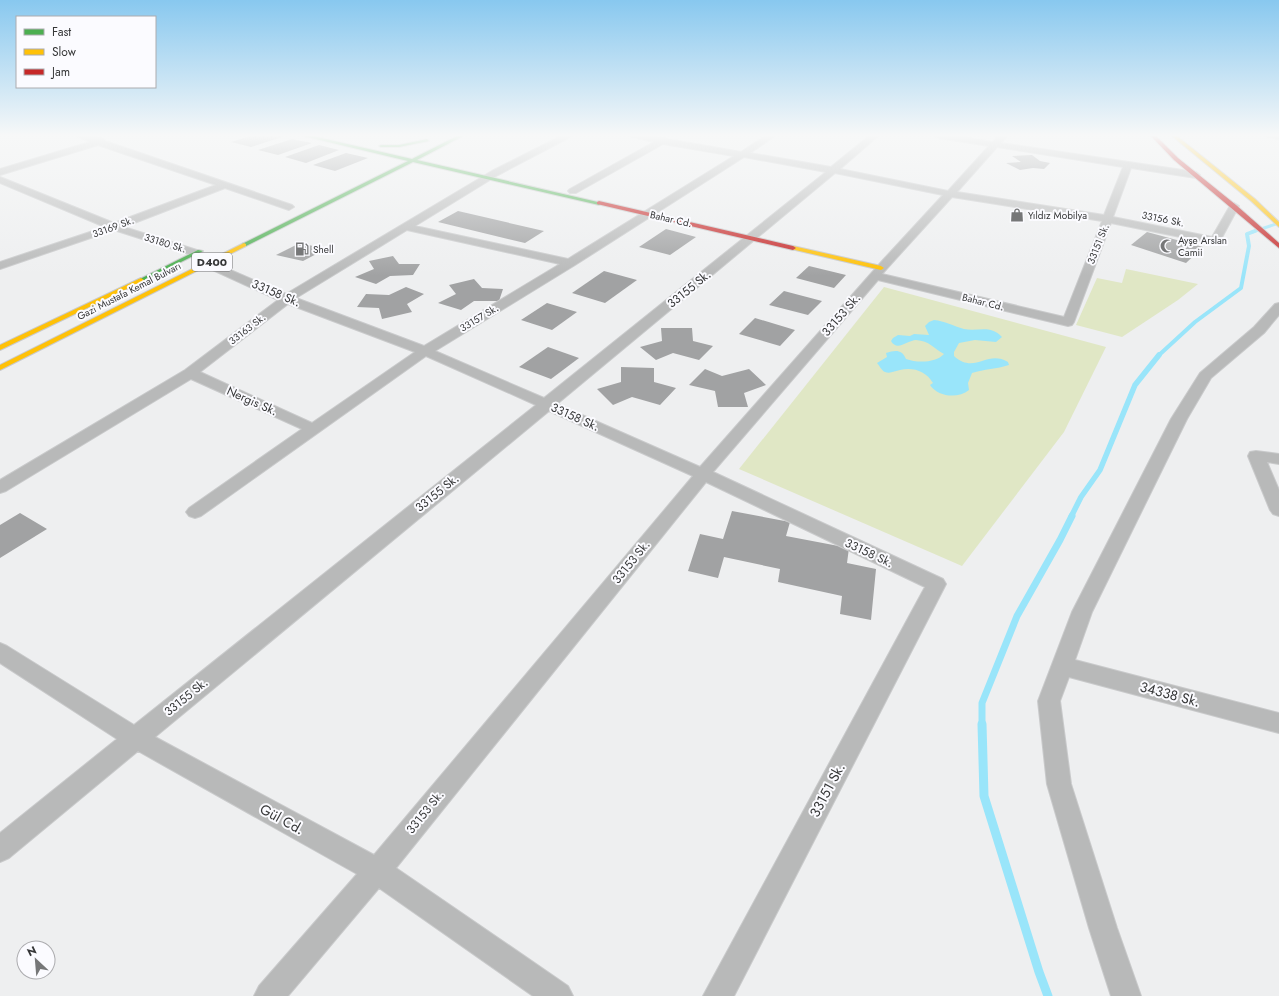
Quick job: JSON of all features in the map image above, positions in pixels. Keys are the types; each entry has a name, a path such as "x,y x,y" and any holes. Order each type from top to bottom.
{"main road":[{"name":"Gazi Mustafa Kemal Bulvarı","path":"0,368 370,182"},
{"name":"Bahar Cd.","path":"525,182 754,236 881,269"},
{"name":"Bahar Cd.","path":"530,182 574,191 653,212"},
{"path":"1205,182 1279,246"},
{"path":"1231,182 1253,200 1279,225"},
{"path":"276,214 293,205"},
{"name":"Gazi Mustafa Kemal Bulvarı","path":"1,347 209,246"}],"street":[{"name":"33180 Sk.","path":"6,182 114,227 196,253"},
{"path":"217,182 293,205"},
{"name":"33163 Sk.","path":"0,487 190,373 287,299 480,182"},
{"path":"574,191 589,182"},
{"name":"33157 Sk.","path":"195,512 425,351 700,182"},
{"name":"33155 Sk.","path":"0,849 754,236 817,182"},
{"name":"33156 Sk.","path":"893,182 950,194 1108,220 1215,241 1234,206"},
{"name":"33153 Sk.","path":"269,996 377,871 703,474 881,269 961,182"},
{"name":"33151 Sk.","path":"1068,322 1122,182"},
{"name":"33169 Sk.","path":"0,266 114,227 224,185"},
{"path":"406,227 570,263"},
{"name":"33158 Sk.","path":"208,264 287,299 425,351 546,404 703,474 936,584"},
{"name":"Bahar Cd.","path":"881,269 1068,322"},
{"path":"1126,996 1103,928 1059,784 1049,701 1082,612 1178,419 1205,376 1259,330 1279,307"},
{"name":"Nergis Sk.","path":"190,373 314,429"},
{"path":"1279,459 1256,456 1279,510"},
{"name":"33151 Sk.","path":"718,996 936,584"},
{"name":"Gül Cd.","path":"0,652 135,738 377,871 558,996"},
{"name":"34338 Sk.","path":"1062,666 1279,723"}],"green space":[{"path":"1126,269 1198,284 1178,300 1122,337 1076,325 1097,278 1122,283"},
{"path":"884,287 1106,347 1064,432 962,566 739,469"}],"water":[{"path":"934,320 969,330 984,329 993,331 1002,337 996,342 975,340 959,343 954,352 954,356 961,361 975,363 994,358 1008,362 1009,365 972,373 968,383 969,390 954,396 938,392 930,385 933,383 927,375 919,371 905,369 889,373 885,372 877,363 887,357 886,353 889,352 898,351 902,353 906,359 921,362 931,361 941,357 944,354 928,343 921,341 913,340 899,346 893,344 891,341 898,335 929,335 925,326"}],"building":[{"path":"458,211 544,231 525,243 438,222"},
{"path":"666,229 696,237 670,255 639,247"},
{"name":"Ayşe Arslan Camii","path":"1147,232 1203,247 1186,263 1131,245"},
{"path":"300,243 326,249 303,261 276,255"},
{"path":"393,256 399,264 420,264 413,275 390,276 376,284 355,277 374,269 369,261"},
{"path":"809,266 846,275 834,288 796,278"},
{"path":"604,271 637,280 605,303 572,293"},
{"path":"474,279 482,288 503,289 499,301 474,301 461,310 438,303 456,294 449,285"},
{"path":"406,287 424,294 407,304 412,312 382,319 379,308 357,307 366,294 389,295"},
{"path":"784,291 822,301 808,315 769,305"},
{"path":"547,303 577,312 552,330 521,320"},
{"path":"755,318 795,330 780,346 739,334"},
{"path":"661,328 692,328 693,341 713,346 699,360 673,353 656,360 640,347 662,341"},
{"path":"548,347 579,358 551,379 519,367"},
{"path":"621,367 654,368 654,382 676,388 660,405 632,397 613,405 597,389 621,382"},
{"path":"705,369 722,376 749,369 766,385 744,393 748,407 718,407 715,391 689,385"},
{"path":"732,511 790,522 786,536 849,548 847,563 876,569 871,620 840,614 842,596 778,582 780,569 724,557 718,578 688,571 700,534 723,539"},
{"path":"20,513 47,529 0,558 0,525"}],"waterway":[{"path":"1255,231 1279,223"},
{"path":"1159,355 1195,322 1241,288 1249,246 1247,234 1255,231"},
{"path":"1071,517 1081,497 1100,470 1135,385 1159,355"},
{"path":"982,724 982,703 1017,616 1072,516"},
{"path":"982,724 984,796 1039,972 1048,996"}],"traffic: fast":[{"path":"244,245 368,182"},
{"path":"509,182 599,203"},
{"path":"141,280 200,251"}],"traffic: slow":[{"path":"1231,182 1253,200 1279,225"},
{"path":"0,368 244,245"},
{"path":"793,248 881,268"},
{"path":"0,348 141,280"}],"traffic: jam":[{"path":"1205,182 1279,246"},
{"path":"599,203 793,248"}],"place":[{"name":"Yıldız Mobilya","path":"1017,215"},
{"name":"Ayşe Arslan Camii","path":"1167,246"},
{"name":"Shell","path":"302,249"}]}
